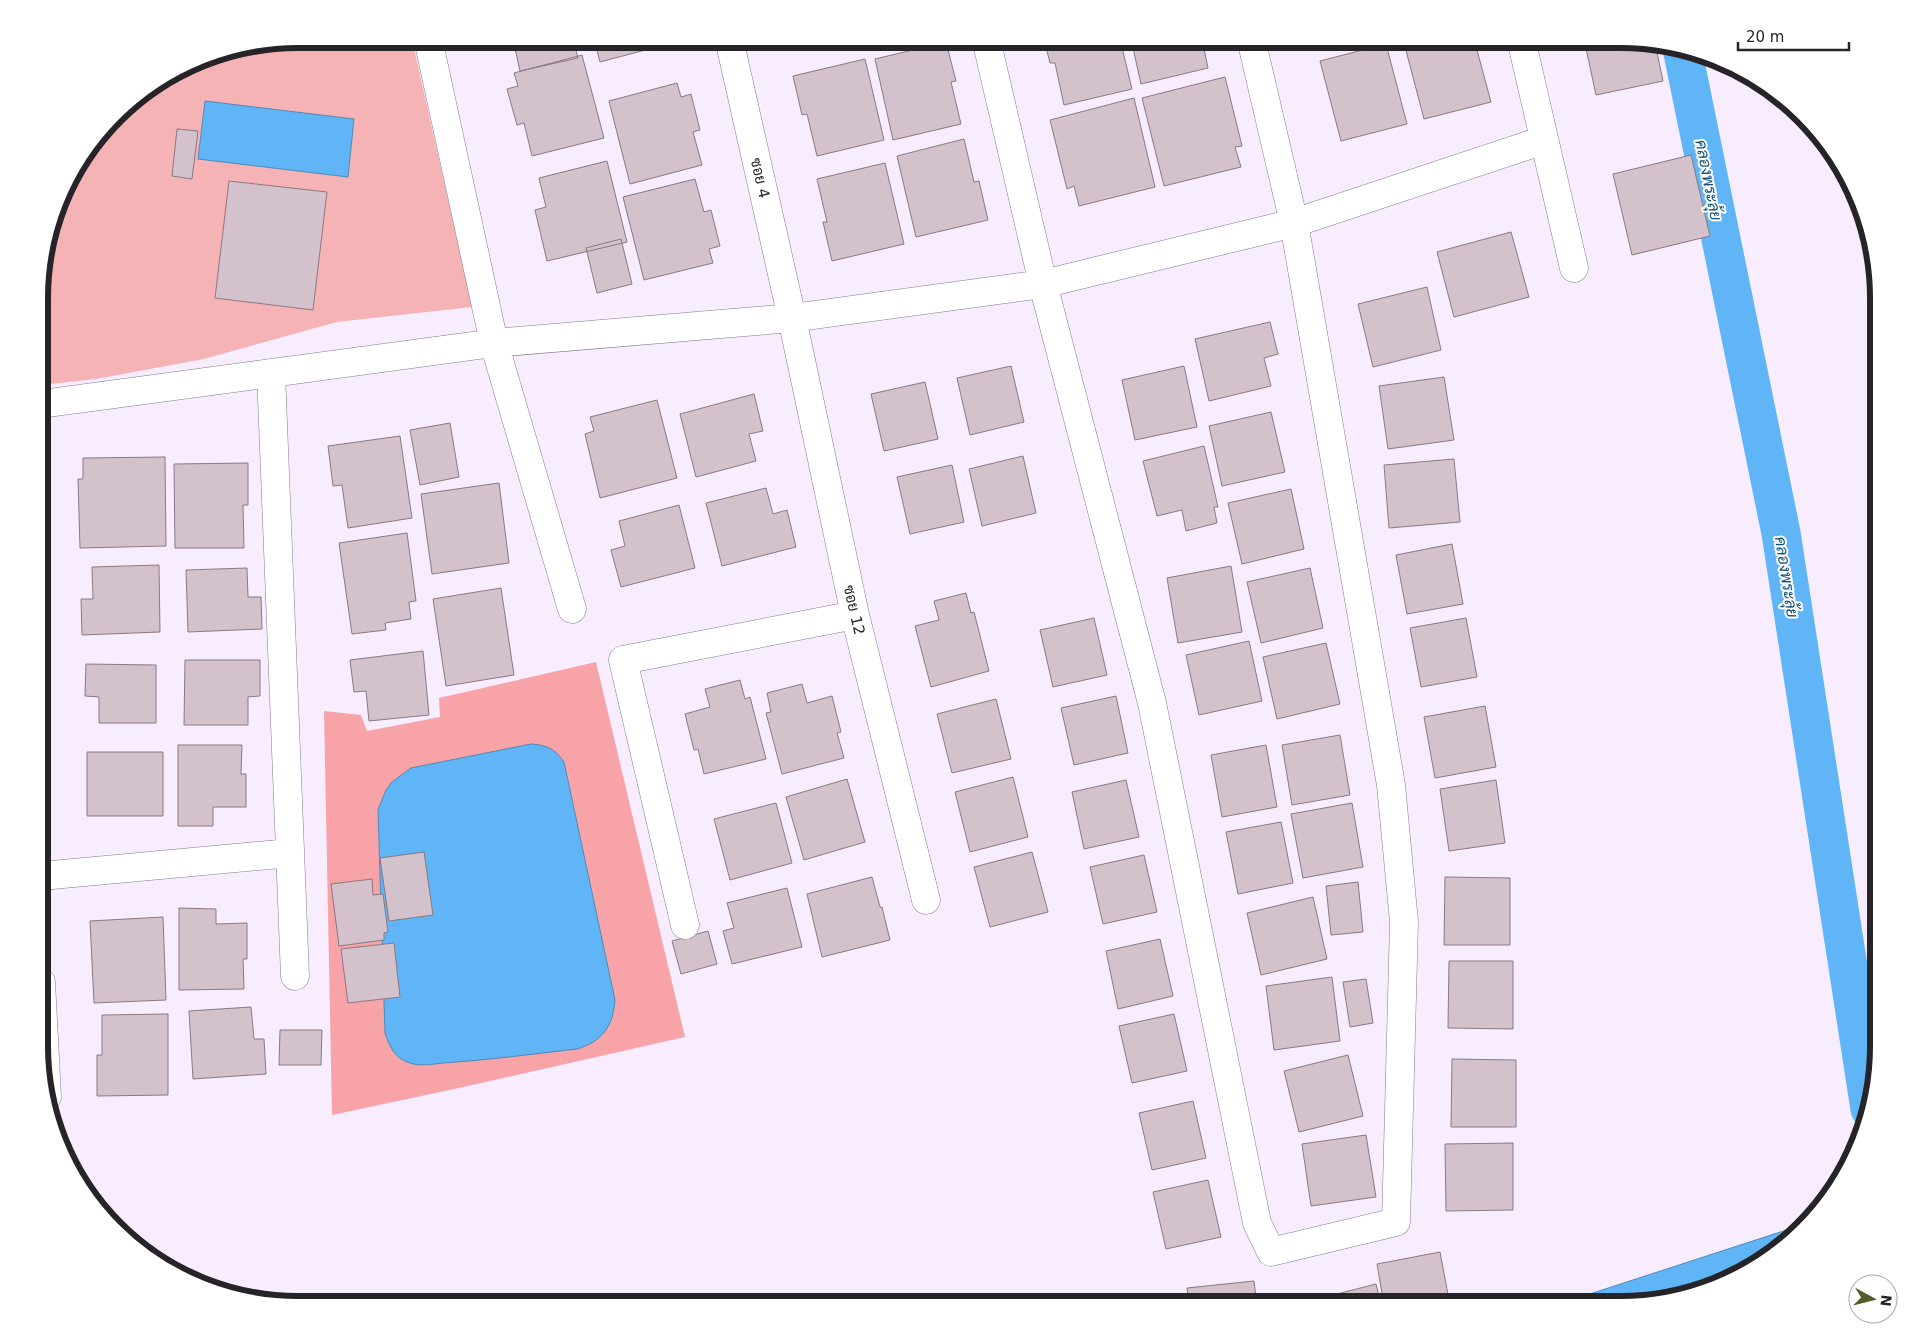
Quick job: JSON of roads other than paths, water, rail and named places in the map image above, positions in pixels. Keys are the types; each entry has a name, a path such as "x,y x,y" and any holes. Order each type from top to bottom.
{"street":[{"path":"430,48 494,343 572,609"},
{"name":"ซอย 4","path":"731,48 792,318"},
{"path":"988,48 1043,284 1152,703 1256,1223 1271,1252 1396,1222 1404,922 1391,785 1294,223 1253,48"},
{"path":"1523,48 1574,268"},
{"path":"48,403 494,343 792,318 1043,284 1294,223 1544,140"},
{"name":"ซอย 12","path":"792,318 855,615 926,900"},
{"path":"271,373 295,976"},
{"path":"685,926 623,660 855,615"},
{"path":"48,875 290,853"}],"water":[{"path":"205,101 354,119 348,177 198,159"},
{"path":"531,744 542,745 550,749 564,762 615,1000 609,1025 594,1042 577,1049 494,1059 430,1064 407,1062 395,1054 385,1033 378,810 386,790 392,782 411,768"},
{"path":"1792,1228 1773,1245 1746,1263 1701,1283 1669,1292 1637,1296 1584,1296"}],"waterway":[{"name":"คลองพระลุ้ย","path":"1684,56 1781,533 1867,1088"}]}
